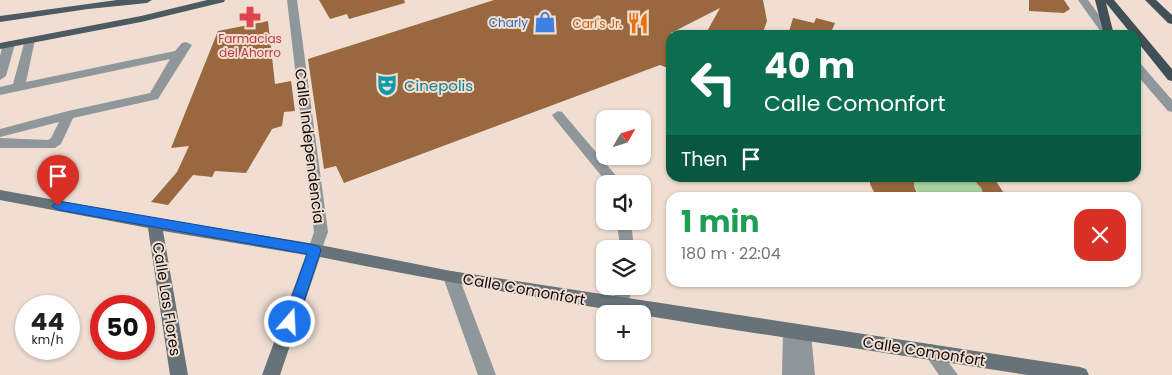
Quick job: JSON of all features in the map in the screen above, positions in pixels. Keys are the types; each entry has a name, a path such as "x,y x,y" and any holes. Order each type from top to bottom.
{"highway":[{"path":"1100,0 1108,30"},
{"path":"1109,0 1134,30"},
{"path":"1150,0 1168,17"},
{"path":"1141,39 1172,77"}],"main road":[{"path":"0,19 147,0"},
{"path":"4,45 150,18 220,0"},
{"path":"33,40 54,30 61,22 56,14 46,12"},
{"name":"Calle Comonfort","path":"0,195 155,224 315,250 451,277 621,305"},
{"name":"Calle Las Flores","path":"155,224 178,375"},
{"name":"Calle Independencia","path":"272,375 315,250"},
{"name":"Calle Comonfort","path":"651,310 1080,375"}],"street":[{"name":"Calle Independencia","path":"292,0 320,232 315,250"},
{"path":"1082,0 1105,30"},
{"path":"1155,0 1168,17"},
{"path":"20,86 33,40"},
{"path":"0,76 4,45"},
{"path":"0,91 182,49 154,96 68,115 1,141"},
{"path":"1141,72 1172,108"},
{"path":"1,141 50,145 56,141 68,115"},
{"path":"558,115 608,175"},
{"path":"451,277 487,375"},
{"path":"621,305 623,295"},
{"path":"791,375 797,332"},
{"path":"797,332 806,375"},
{"path":"931,352 949,375"}],"green space":[{"path":"914,182 975,182 983,192 918,192"}],"building":[{"path":"319,0 404,0 405,3 349,19 347,14 330,19"},
{"path":"494,0 763,0 767,21 764,30 708,30 720,8 677,30 666,30 666,67 660,65 344,183 336,166 324,169 308,59"},
{"path":"1029,0 1064,0 1070,9 1064,13 1029,11"},
{"path":"793,18 814,23 816,18 835,23 832,30 789,30"},
{"path":"268,21 275,84 291,81 295,111 284,112 282,126 272,129 246,173 215,171 212,177 193,175 168,205 151,202 177,172 189,146 171,148 218,31"},
{"path":"870,182 914,182 916,192 874,192"},
{"path":"976,182 997,182 1003,192 983,192"}],"place":[{"name":"Farmacias del Ahorro","path":"250,17"},
{"name":"Charly","path":"545,22"},
{"name":"Carl's Jr.","path":"638,23"},
{"name":"Cinepolis","path":"387,85"}],"route":[{"path":"58,206 315,250 290,322"}]}
